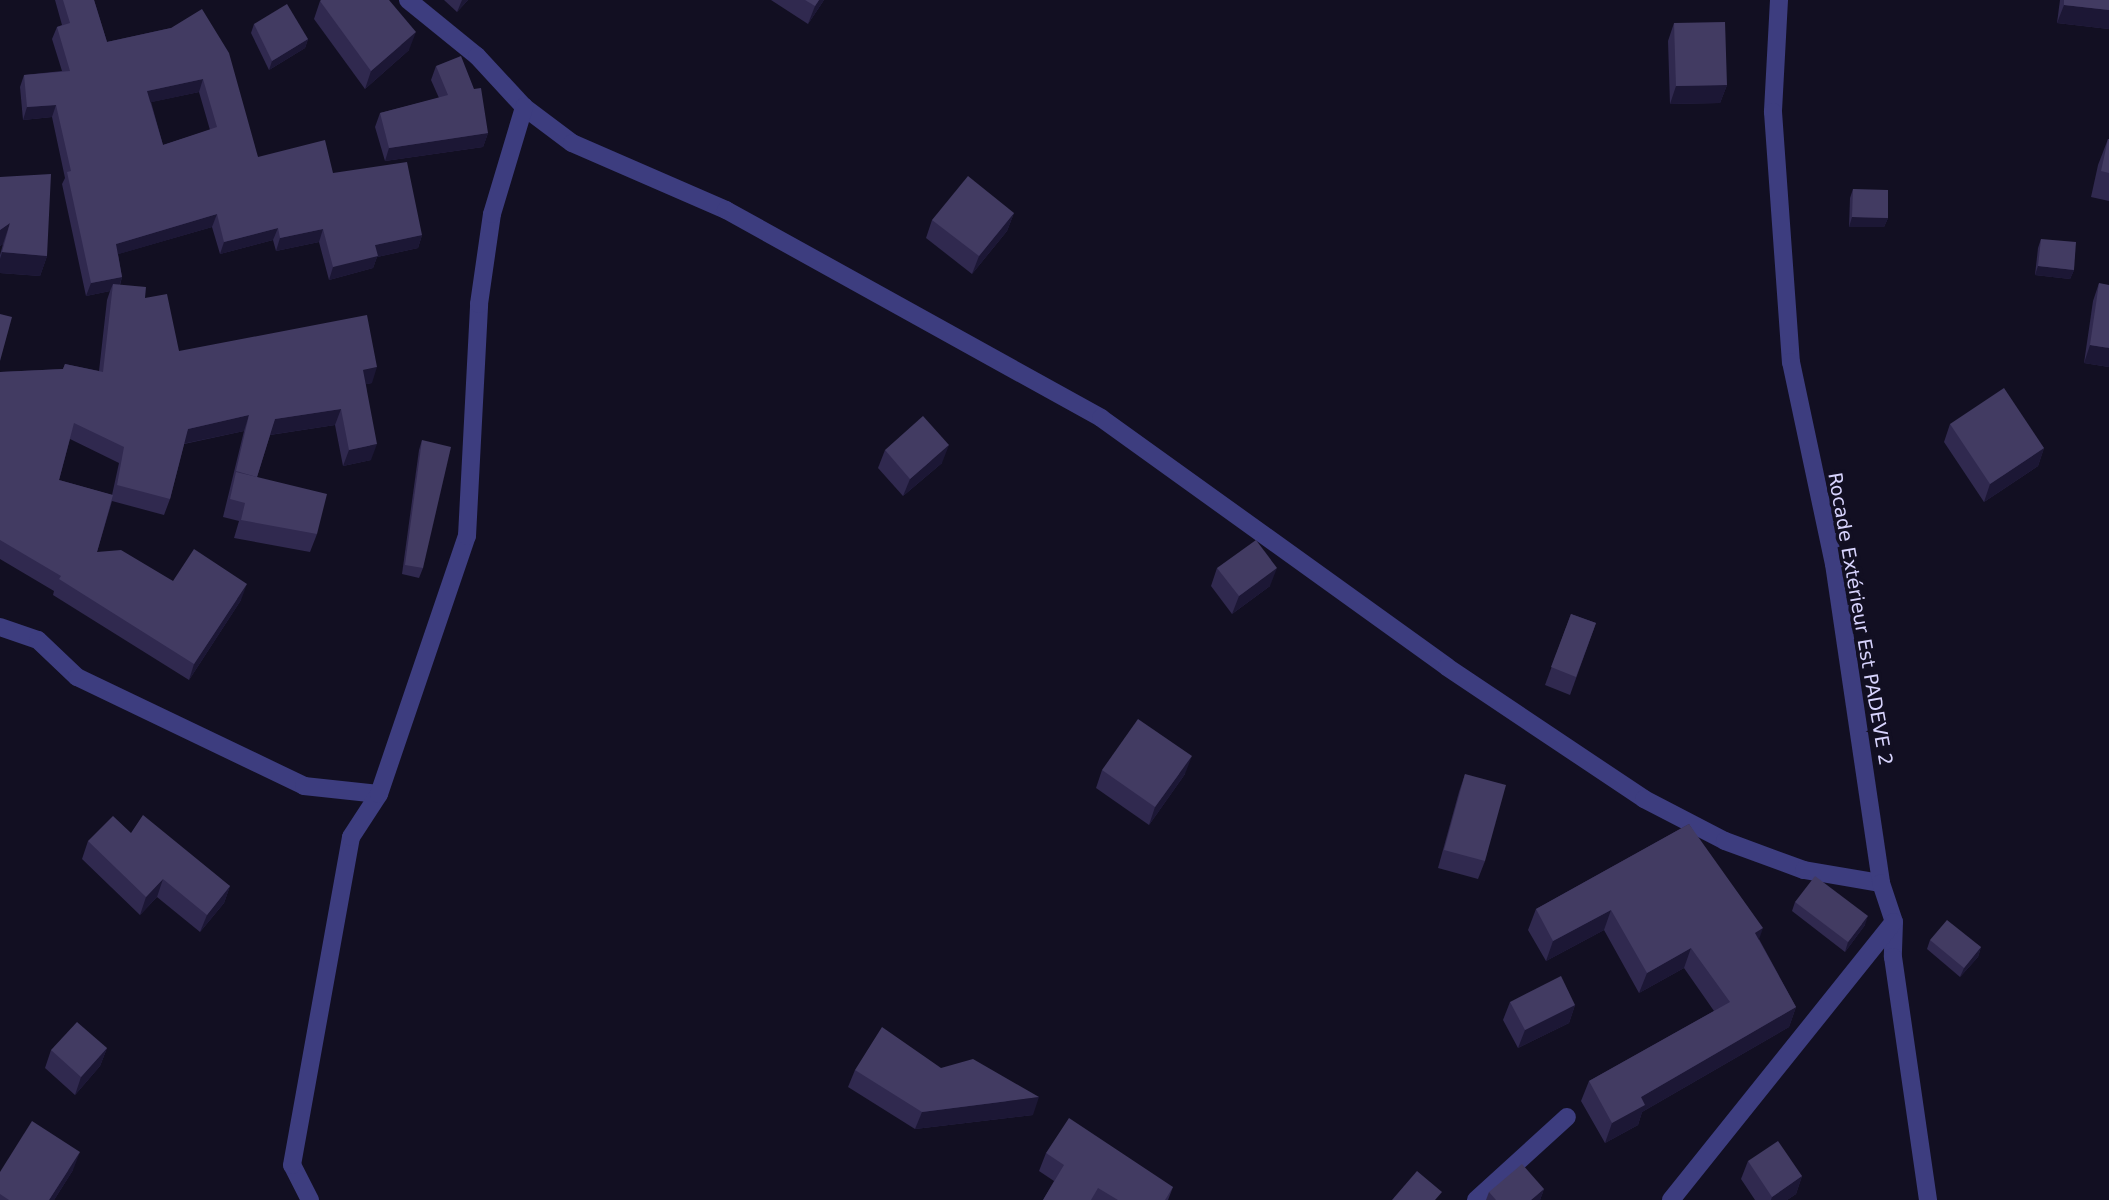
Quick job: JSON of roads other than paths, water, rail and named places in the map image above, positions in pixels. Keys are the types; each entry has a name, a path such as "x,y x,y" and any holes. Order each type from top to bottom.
{"street":[{"path":"408,0 477,56 524,107 572,143 726,210 1101,418 1447,667 1644,799 1725,841 1804,870 1881,883"},
{"name":"Rocade Extérieur Est PADEVE 2","path":"1779,0 1773,112 1791,362 1834,564 1881,883 1894,922 1893,957 1928,1200"},
{"path":"310,1200 292,1165 351,837 379,794 467,536 485,266 492,214 524,107"},
{"path":"0,627 38,640 77,677 304,786 379,794"},
{"path":"1671,1200 1894,922"},
{"path":"1476,1200 1567,1118"}]}
